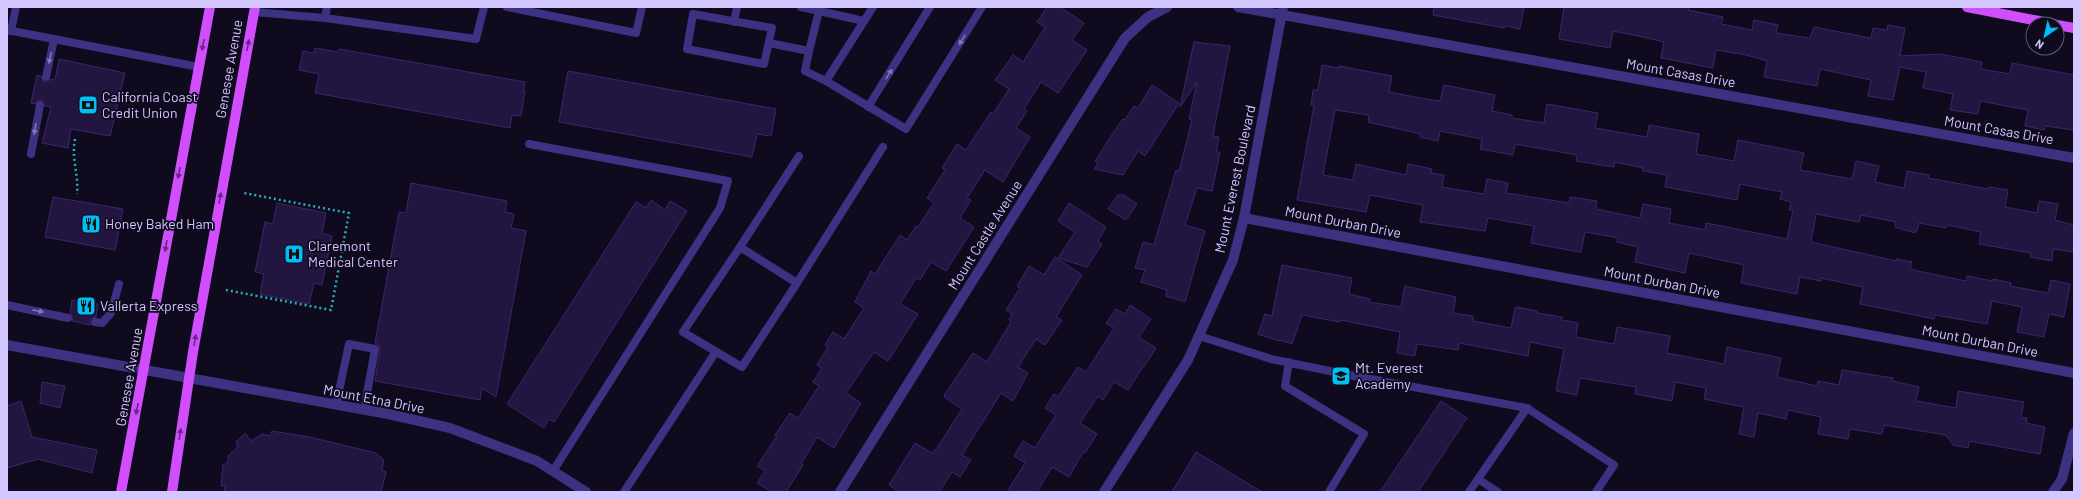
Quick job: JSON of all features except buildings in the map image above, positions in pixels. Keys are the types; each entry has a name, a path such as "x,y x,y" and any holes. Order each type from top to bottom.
{"main road":[{"name":"Genesee Avenue","path":"121,492 210,7"},
{"path":"1967,7 2025,18"},
{"name":"Genesee Avenue","path":"172,492 189,379 255,9"}],"street":[{"name":"Mount Castle Avenue","path":"840,492 1126,38 1148,17 1167,7"},
{"path":"1238,7 1283,11"},
{"name":"Mount Casas Drive","path":"1283,11 2074,158"},
{"name":"Mount Everest Boulevard","path":"1104,492 1188,360 1233,260 1244,218 1283,11"},
{"name":"Mount Durban Drive","path":"1244,218 2074,373"},
{"name":"Mount Etna Drive","path":"7,345 364,410 450,428 537,461 586,492"},
{"path":"2053,492 2062,480 2074,433"}],"lane":[{"path":"16,7 9,30 199,67"},
{"path":"325,18 327,7"},
{"path":"255,9 476,39 484,7"},
{"path":"507,7 636,33 642,7"},
{"path":"734,22 737,7"},
{"path":"801,7 864,21"},
{"path":"826,81 873,7"},
{"path":"868,107 930,7"},
{"path":"819,11 805,71 826,81 906,129 982,7"},
{"path":"693,14 734,22 772,28 764,64 687,49 693,14"},
{"path":"46,77 54,39"},
{"path":"769,43 810,51"},
{"path":"31,154 40,105"},
{"path":"529,144 728,181 720,208 553,471"},
{"path":"799,156 683,332 742,367 883,147"},
{"path":"740,247 797,283"},
{"path":"95,322 102,323 111,313 119,284"},
{"path":"7,305 68,318"},
{"path":"1199,336 1288,362 1527,408 1614,465 1596,492"},
{"path":"336,405 349,344 376,349 364,410"},
{"path":"624,492 715,352"},
{"path":"1288,362 1285,386 1364,434 1328,492"},
{"path":"1469,492 1527,408"},
{"path":"1478,479 1498,492"}],"path":[{"path":"75,139 73,150 78,179 77,194"},
{"path":"226,290 331,310 348,221 349,213 244,193"}],"place":[{"name":"California Coast Credit Union","path":"88,105"},
{"name":"Honey Baked Ham","path":"91,224"},
{"name":"Claremont Medical Center","path":"294,254"},
{"name":"Vallerta Express","path":"86,306"},
{"name":"Mt. Everest Academy","path":"1341,376"}]}
